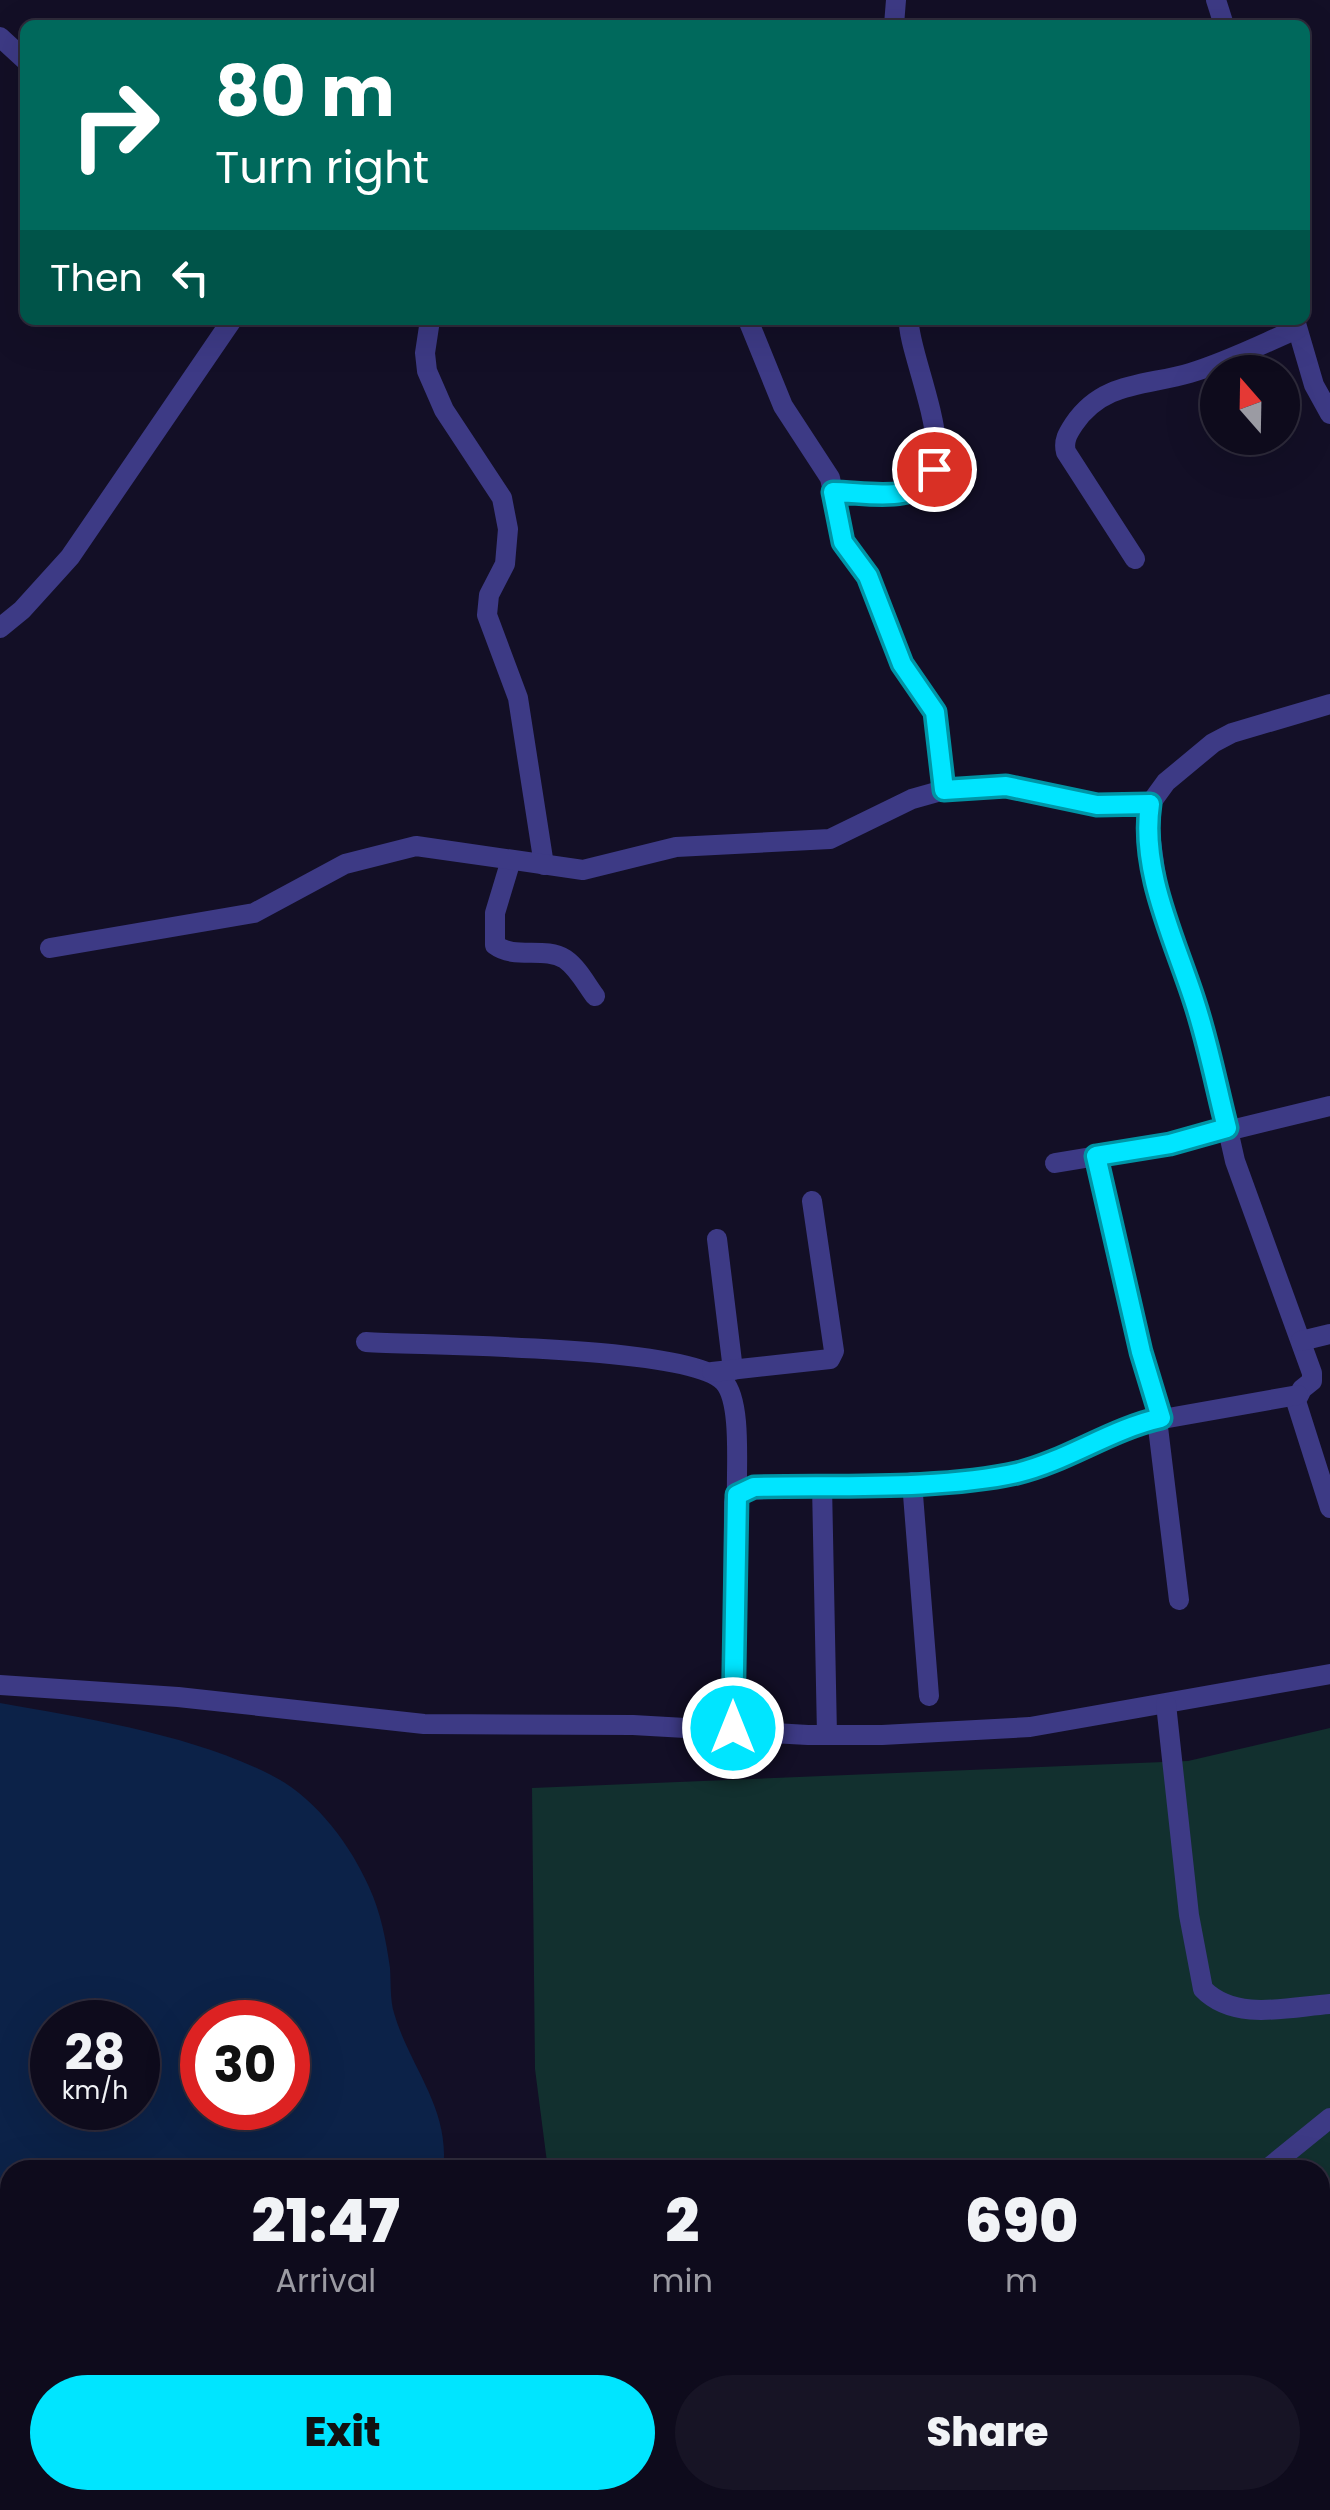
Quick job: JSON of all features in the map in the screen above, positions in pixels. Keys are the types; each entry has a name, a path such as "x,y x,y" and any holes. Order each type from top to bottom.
{"street":[{"path":"0,37 20,55"},
{"path":"0,628 22,610 70,557 229,325"},
{"path":"429,325 425,352 434,387 444,410 502,498 508,529 505,564 488,595 487,615 518,698 544,865"},
{"path":"750,325 783,406 823,464 843,542 868,576 902,664 935,712 944,790"},
{"path":"833,492 911,493 928,484 934,469 936,430 928,391 910,346 908,325"},
{"path":"1135,559 1066,452 1065,439 1076,421 1094,403 1124,385 1189,374 1294,325"},
{"path":"1296,325 1314,386 1330,414"},
{"path":"1330,704 1232,733 1213,743 1166,782 1150,804 1148,819 1159,900 1192,995 1219,1132 1234,1162 1301,1341 1304,1388 1298,1411 1330,1508"},
{"path":"50,948 242,917 344,864 398,849 432,846 584,870 676,847 830,839 912,799 944,790 1006,786 1097,805 1150,804"},
{"path":"511,860 495,913 495,945 505,951 559,956 573,966 596,996"},
{"path":"1056,1163 1330,1106"},
{"path":"1096,1156 1159,1419 1179,1600"},
{"path":"366,1342 634,1355 712,1372 822,1362 830,1359 834,1351 812,1201"},
{"path":"717,1239 733,1370"},
{"path":"1301,1341 1330,1334"},
{"path":"712,1372 724,1382 734,1406 737,1495 733,1728"},
{"path":"737,1495 754,1487 974,1480 1015,1473 1050,1464 1159,1419 1304,1388"},
{"path":"912,1482 930,1696"},
{"path":"822,1485 827,1735"},
{"path":"0,1685 178,1697 424,1724 733,1728 827,1735 1030,1727 1330,1674"},
{"path":"1166,1704 1189,1915 1202,1989 1224,2004 1257,2010 1330,2004"},
{"path":"1278,2160 1330,2118"}],"green space":[{"path":"1330,1728 1330,2160 547,2160 535,2069 532,1788 1188,1761"}],"water":[{"path":"0,1703 138,1730 208,1749 271,1775 316,1809 352,1854 373,1897 387,1947 394,2013 441,2127 443,2160 0,2160"}],"route":[{"path":"733,1728 737,1495 754,1487 974,1480 1015,1473 1050,1464 1140,1423 1161,1418 1141,1352 1096,1156 1170,1144 1227,1128 1208,1046 1159,900 1148,819 1150,804 1097,805 1006,786 944,790 935,712 902,664 868,576 843,542 833,492 911,493 928,484 934,469"}]}
